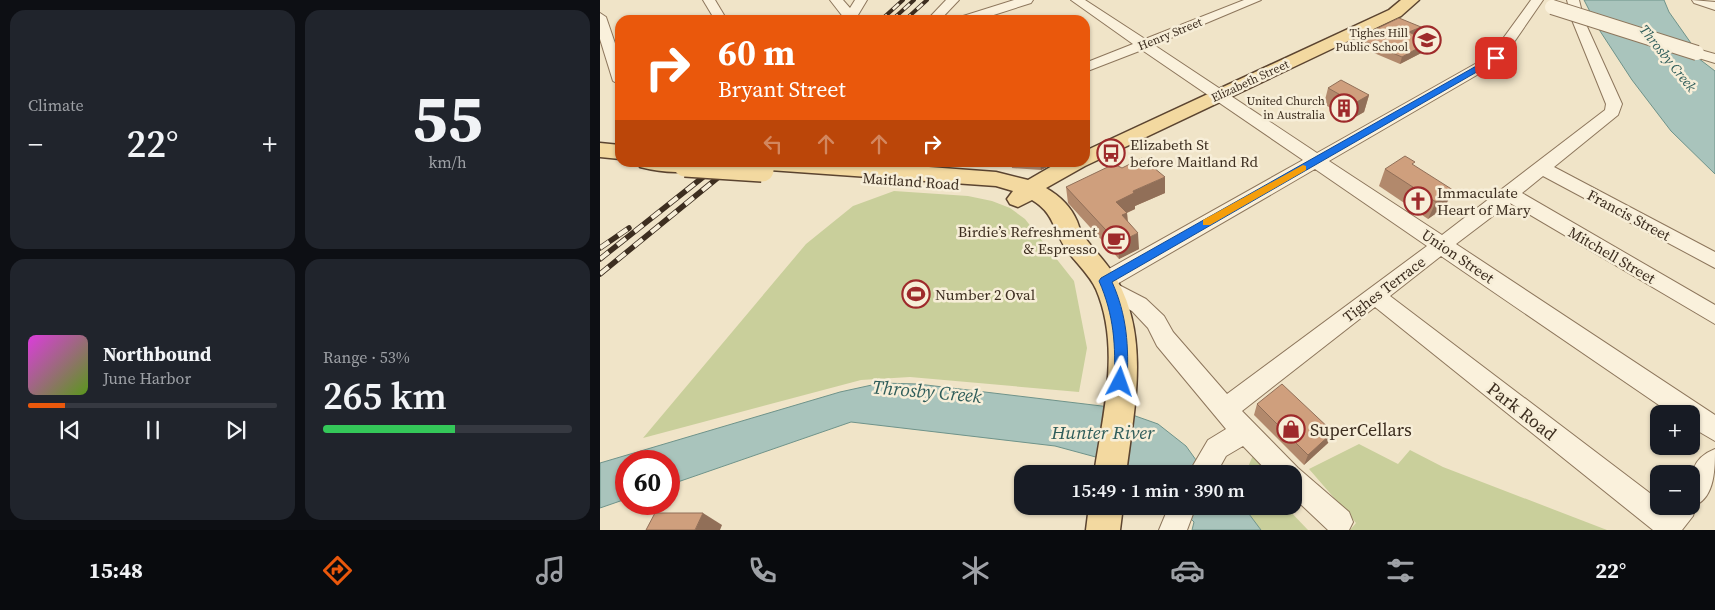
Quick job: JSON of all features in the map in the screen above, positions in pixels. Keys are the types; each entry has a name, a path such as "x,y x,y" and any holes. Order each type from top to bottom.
{"main road":[{"name":"Elizabeth Street","path":"1090,157 1395,13 1411,0"},
{"path":"600,150 615,152"},
{"path":"600,160 615,161"},
{"name":"Maitland Road","path":"792,167 971,186 1004,193 1024,194"},
{"name":"Maitland Road","path":"888,167 978,176 1010,182 1024,194 1047,224 1070,235 1107,285 1122,336 1119,402 1111,465"},
{"path":"1024,194 1044,179 1067,167"},
{"path":"1103,530 1105,515"}],"street":[{"path":"709,0 718,15"},
{"path":"836,0 847,15"},
{"path":"852,15 861,0"},
{"path":"938,15 953,0"},
{"path":"980,15 1026,0"},
{"name":"Union Street","path":"1077,0 1715,429"},
{"name":"Henry Street","path":"1090,66 1255,0"},
{"name":"Tighes Terrace","path":"1225,409 1509,194 1612,112 1614,104 1578,20 1573,0"},
{"path":"1698,0 1715,6"},
{"path":"1279,465 1225,409 1165,339 1160,327 1139,305 1107,285 1315,161 1496,58 1542,3 1715,59"},
{"path":"600,17 615,65"},
{"name":"Francis Street","path":"1542,168 1715,261"},
{"name":"Mitchell Street","path":"1509,194 1715,315"},
{"name":"Park Road","path":"1375,296 1676,516"},
{"path":"1206,465 1217,448 1236,436 1242,428"},
{"path":"1700,482 1715,461"},
{"path":"1302,487 1339,522"}],"green space":[{"path":"894,191 968,196 992,201 1010,208 1025,219 1074,281 1087,348 1079,392 910,377 861,380 643,438 806,244 853,206"},
{"path":"1359,444 1398,464 1410,450 1443,467 1607,530 1350,530 1356,523 1309,469"},
{"path":"1254,453 1265,465 1249,465"},
{"path":"1250,515 1294,515 1308,530 1261,530"}],"water":[{"name":"Throsby Creek","path":"1584,0 1664,0 1669,12 1693,46 1698,58 1715,71 1715,174 1671,131 1632,80 1600,31"},
{"name":"Hunter River","path":"881,383 918,384 1110,407 1158,424 1186,446 1200,465 1125,465 1055,446 851,422 680,481 680,450 644,450 840,392"},
{"name":"Hunter River","path":"615,459 615,503 600,508 600,463"},
{"path":"1187,515 1250,515 1261,530 1192,530 1194,522"}],"building":[{"path":"1399,18 1421,27 1409,32 1429,42 1402,57 1357,38"},
{"path":"1341,80 1369,95 1355,103 1328,88"},
{"path":"1405,156 1415,162 1412,164 1453,190 1436,202 1385,169"},
{"path":"1142,158 1165,177 1133,191 1134,193 1116,202 1127,213 1122,215 1138,233 1118,243 1066,187 1114,164 1122,168"},
{"name":"SuperCellars","path":"1282,384 1333,432 1308,455 1257,404"},
{"path":"703,513 695,530 646,530 654,515"}],"railway":[{"path":"886,15 903,0"},
{"path":"898,15 914,0"},
{"path":"910,15 927,0"},
{"path":"600,259 716,167"},
{"path":"600,274 731,167"},
{"path":"600,248 629,228"}],"slow traffic":[{"path":"1206,223 1303,168"}],"place":[{"name":"Tighes Hill Public School","path":"1427,40"},
{"name":"United Church in Australia","path":"1344,108"},
{"name":"Elizabeth St before Maitland Rd","path":"1111,153"},
{"name":"Immaculate Heart of Mary","path":"1418,201"},
{"name":"Birdie’s Refreshment & Espresso","path":"1116,240"},
{"name":"Number 2 Oval","path":"916,294"},
{"name":"SuperCellars","path":"1291,429"}],"route":[{"path":"1120,382 1122,363 1121,329 1118,315 1105,281 1496,58"}]}
